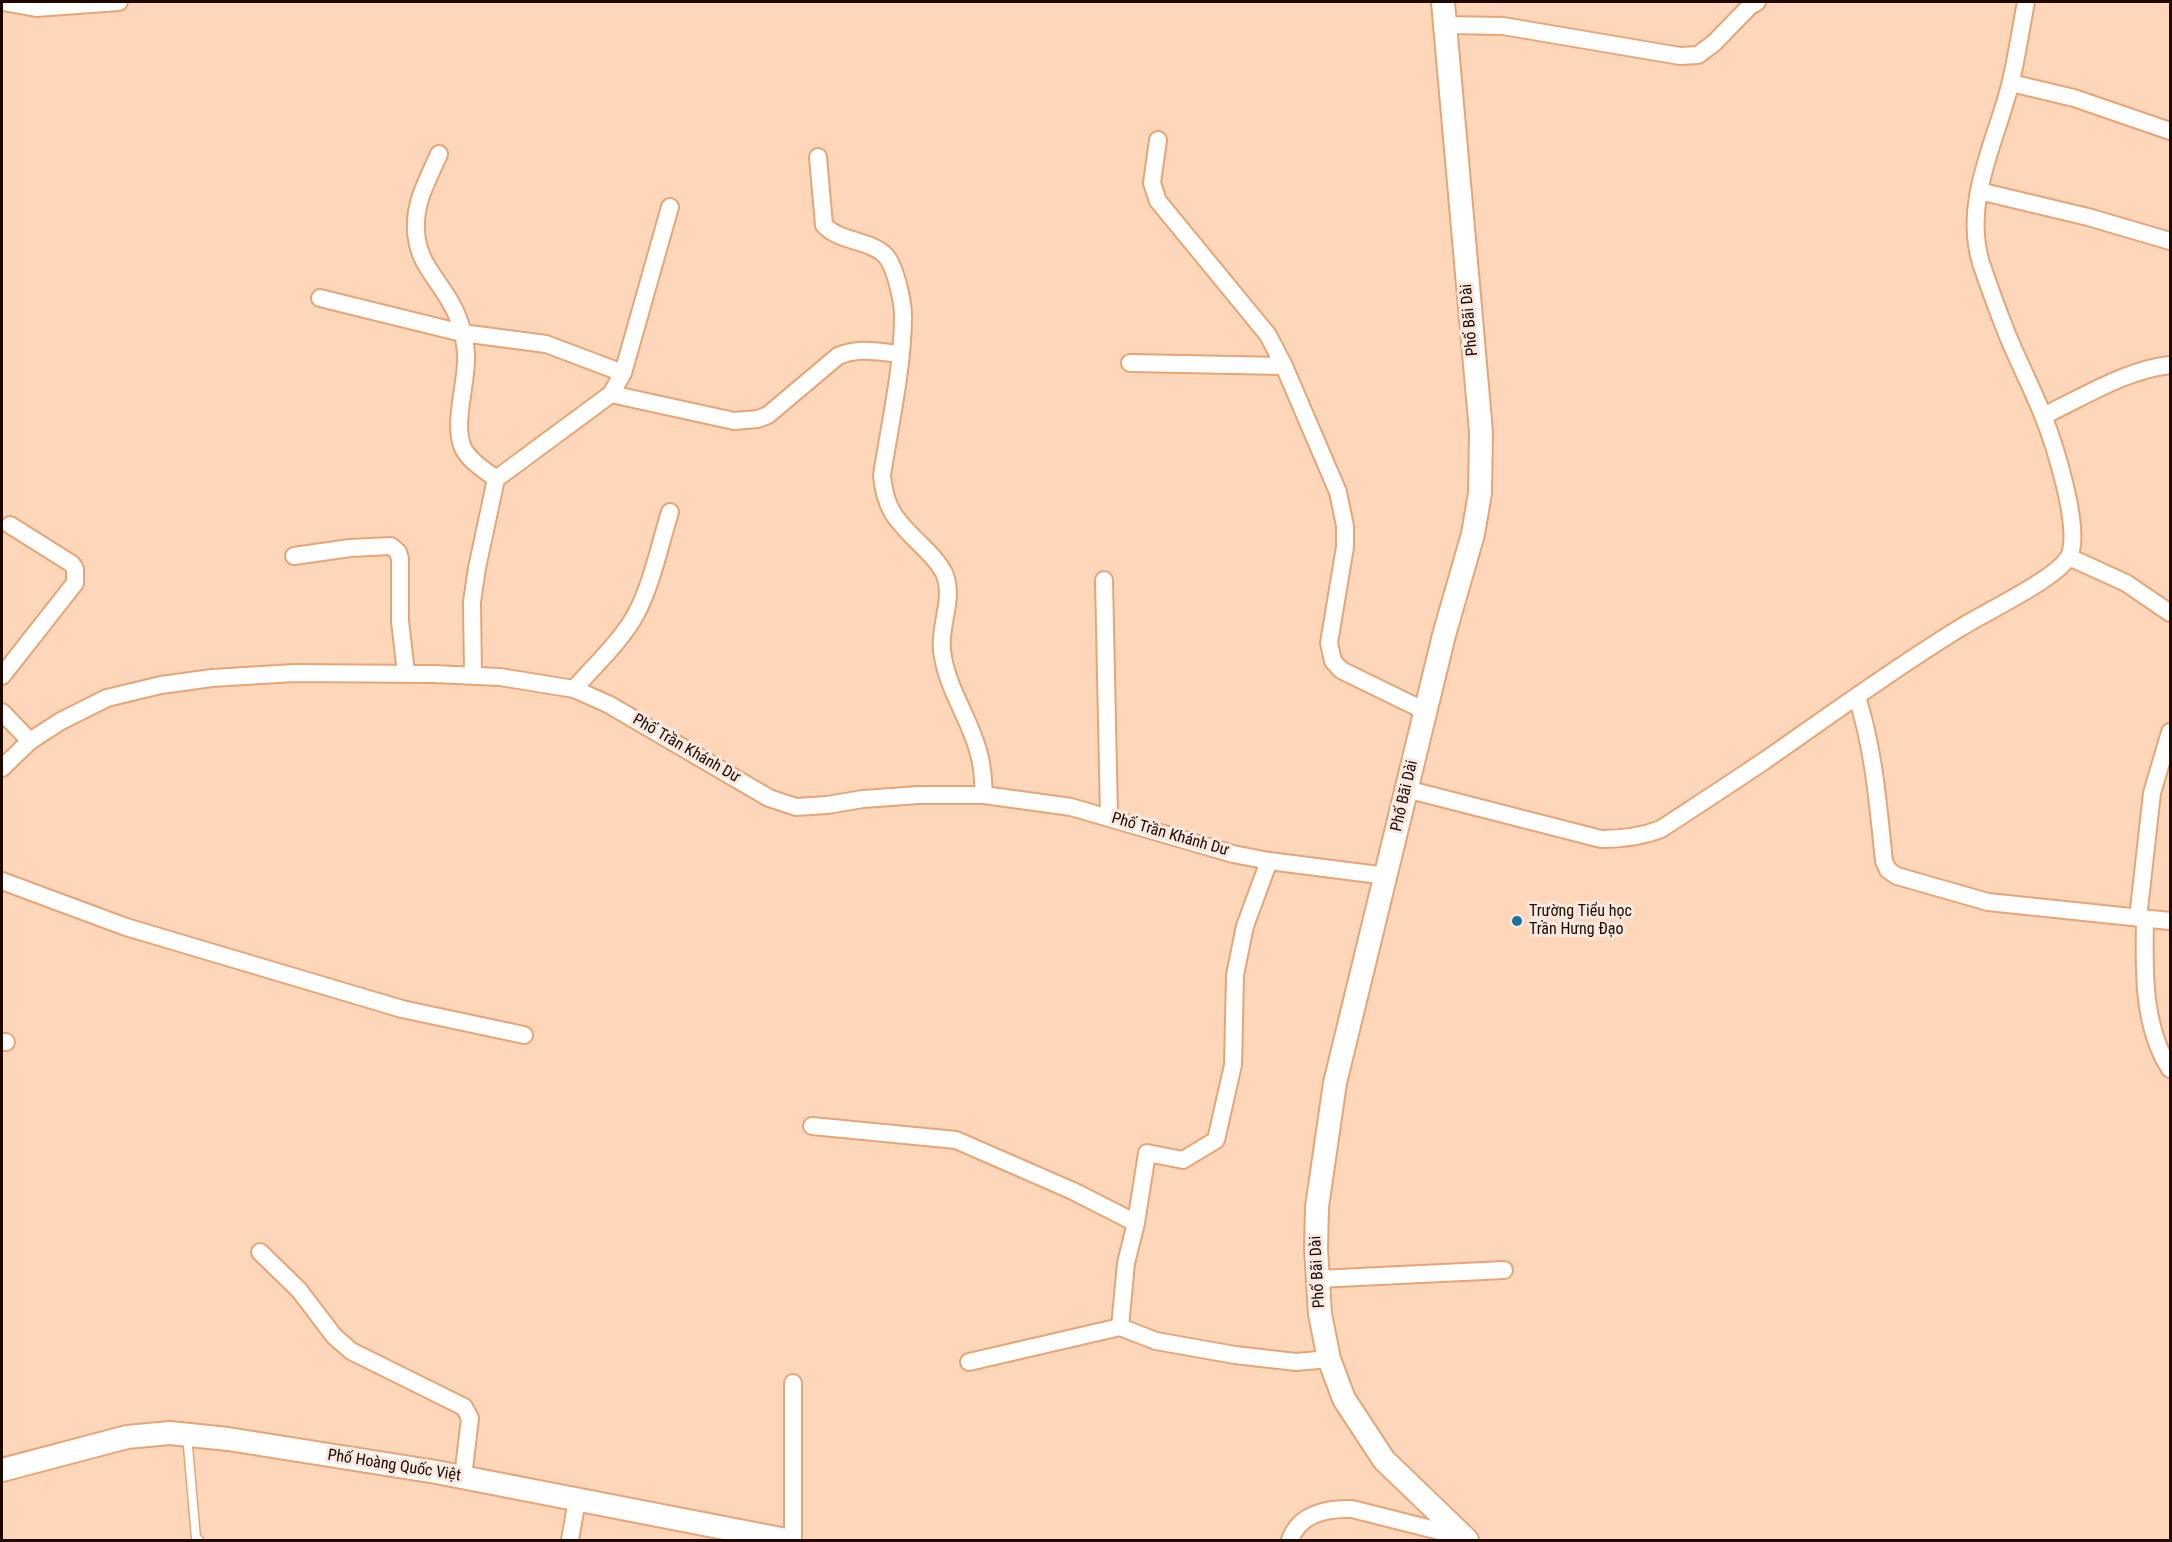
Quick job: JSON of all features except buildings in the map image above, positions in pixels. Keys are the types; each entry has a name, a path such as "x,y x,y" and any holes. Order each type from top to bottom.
{"street":[{"path":"3,2 36,8 119,2"},
{"name":"Phố Bãi Dài","path":"1443,2 1481,432 1480,493 1473,534 1444,635 1335,1083 1317,1208 1316,1249 1320,1314 1329,1359 1344,1399 1384,1460 1465,1539"},
{"path":"1445,25 1503,26 1680,56 1698,55 1757,2"},
{"path":"1406,789 1601,839 1632,838 1661,829 1959,628 2059,569 2069,557 2073,529 2066,488 2043,416 2007,334 1980,261 1974,215 1995,132 2011,83 2026,2"},
{"path":"2011,83 2074,98 2170,131"},
{"path":"1158,140 1152,183 1158,201 1268,335 1284,366 1338,492 1345,526 1345,547 1329,643 1334,661 1341,670 1425,711"},
{"path":"439,153 420,200 416,221 417,243 422,259 456,312 462,333 466,352 459,430 461,440 470,457 496,480"},
{"path":"818,157 824,225 832,232 877,249 890,261 903,313 900,354 882,474 883,490 894,516 934,558 944,572 948,585 941,648 944,667 980,756 984,795"},
{"path":"1980,191 2088,217 2170,241"},
{"path":"473,676 472,602 496,480 610,394 623,372 670,207"},
{"path":"320,298 462,333 546,344 623,372"},
{"path":"610,394 734,421 748,421 768,415 838,356 849,351 900,354"},
{"path":"1130,363 1284,366"},
{"path":"2043,416 2118,380 2143,370 2170,365"},
{"path":"574,689 626,629 636,614 643,599 670,512"},
{"path":"2,676 75,582 76,575 72,564 10,525"},
{"path":"294,556 360,547 391,546 398,552 400,621 406,674"},
{"path":"2069,557 2126,583 2170,613"},
{"path":"1104,580 1109,817"},
{"name":"Phố Trần Khánh Dư","path":"2,768 30,741 61,721 107,698 161,685 212,678 294,673 500,677 574,689 608,704 770,798 796,807 919,795 984,795 1071,807 1222,851 1269,861 1387,876"},
{"path":"1857,697 1873,764 1884,861 1888,870 1897,876 1988,902 2170,921"},
{"path":"2,712 30,741"},
{"path":"2170,732 2152,793 2142,918 2147,1000 2156,1035 2170,1069"},
{"path":"1120,1327 1126,1263 1136,1223 1147,1153 1183,1160 1216,1140 1233,1065 1235,975 1245,926 1269,861"},
{"path":"2,881 126,927 402,1009 524,1035"},
{"path":"812,1126 956,1140 1073,1191 1136,1223"},
{"path":"260,1252 299,1290 334,1336 351,1351 464,1407 470,1418 462,1477"},
{"path":"1317,1279 1504,1270"},
{"path":"969,1362 1120,1327 1156,1341 1235,1355 1296,1362 1329,1359"},
{"path":"793,1383 793,1540"},
{"name":"Phố Hoàng Quốc Việt","path":"2,1470 127,1437 170,1433 228,1439 462,1477 786,1540"},
{"path":"570,1540 577,1500"},
{"path":"1290,1540 1303,1521 1317,1512 1334,1508 1352,1509 1465,1539"}],"lane":[{"path":"187,1435 196,1538 199,1540"}],"place":[{"name":"Trường Tiểu học Trần Hưng Đạo","path":"1517,921"}]}
